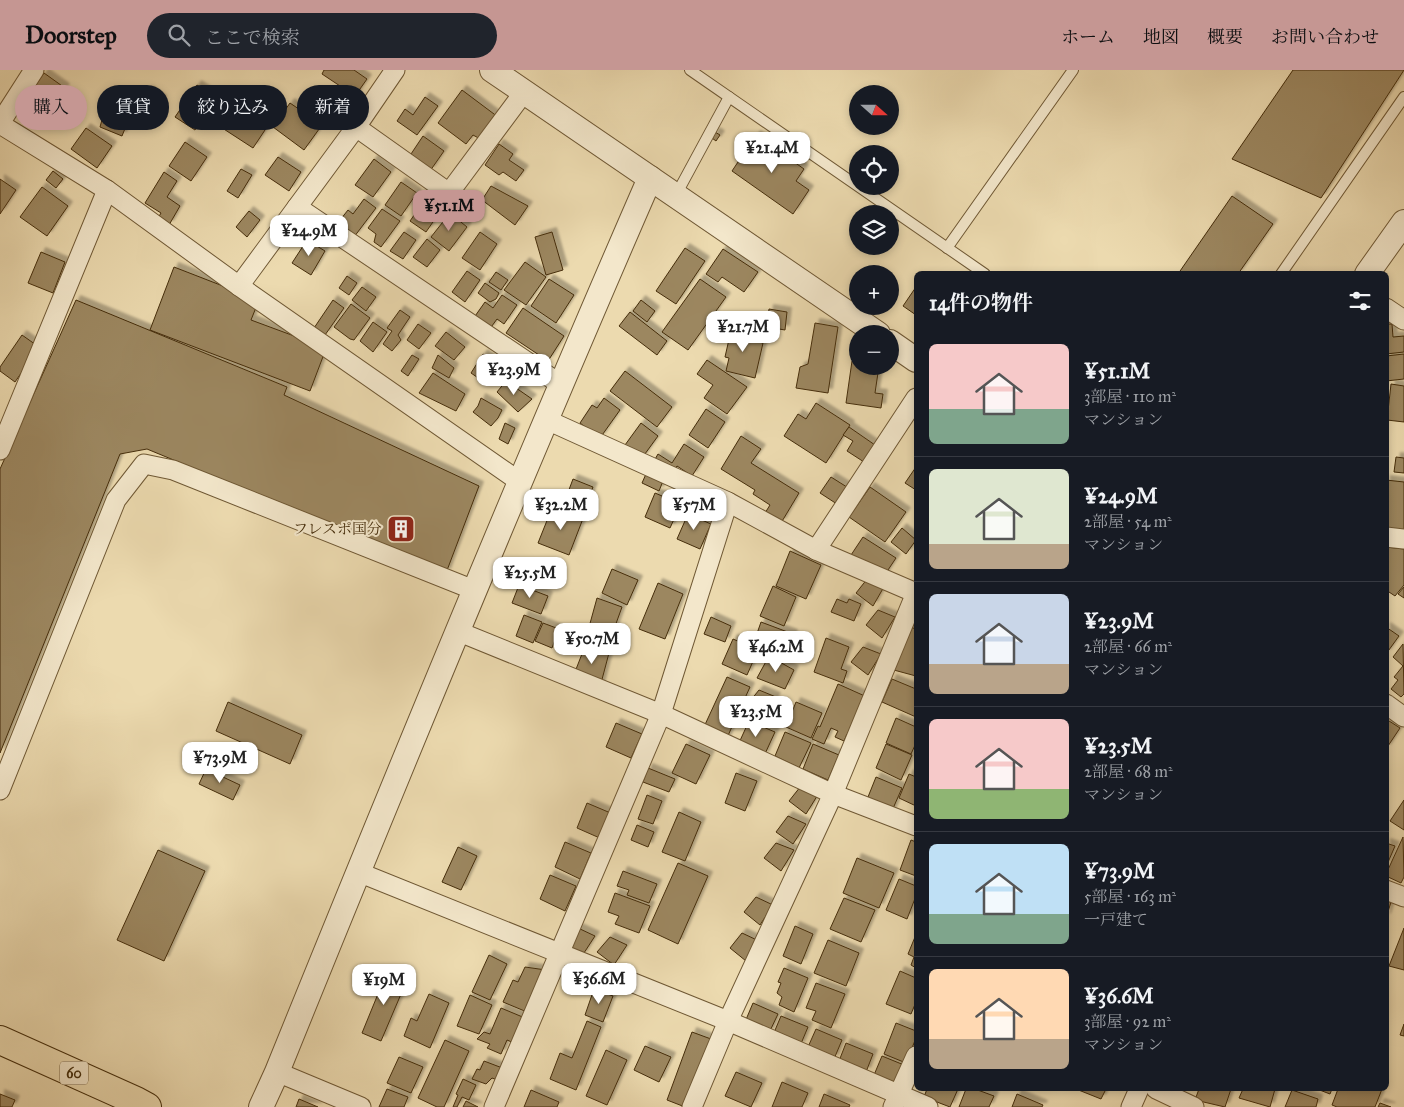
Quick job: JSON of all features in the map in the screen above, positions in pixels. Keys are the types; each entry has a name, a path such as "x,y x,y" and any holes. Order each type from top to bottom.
{"main road":[{"name":"60","path":"0,1040 147,1107"}],"street":[{"path":"34,70 0,124 107,190 239,286 520,482"},
{"path":"369,109 395,70"},
{"path":"492,70 865,325"},
{"path":"359,130 449,193 524,92"},
{"path":"239,286 355,130"},
{"path":"261,1107 457,630 547,420 560,384 650,178"},
{"path":"0,450 107,190"},
{"path":"298,207 560,384"},
{"path":"1369,271 1404,222"},
{"path":"1389,310 1404,320"},
{"path":"899,348 914,359"},
{"path":"816,550 914,401"},
{"path":"547,420 728,502 816,550 914,592"},
{"path":"0,790 116,500 144,464 173,470 474,590"},
{"path":"494,1107 661,714 728,502"},
{"path":"1389,537 1404,539"},
{"path":"692,1107 728,1021 833,794 914,598"},
{"path":"457,630 661,714 833,794 914,825"},
{"path":"1389,706 1404,717"},
{"path":"358,872 728,1021 896,1101 928,1107"},
{"path":"1389,891 1404,896"},
{"path":"896,1101 914,1060"},
{"path":"277,1072 361,1107"},
{"path":"1131,1107 1138,1091"},
{"path":"1160,1091 1194,1107"}],"lane":[{"path":"690,70 980,271"},
{"path":"946,248 1073,70"},
{"path":"676,195 729,97"},
{"path":"1283,271 1404,97"}],"building":[{"path":"324,70 354,70 367,79 363,85 338,85 322,74"},
{"path":"1293,70 1404,70 1321,198 1232,159"},
{"path":"44,73 61,85 36,85"},
{"path":"462,90 498,117 482,140 473,135 466,144 438,123"},
{"path":"425,97 438,106 417,135 397,121 405,109 413,115"},
{"path":"290,103 297,108 297,130 318,130 304,150 277,130 287,130 287,107"},
{"path":"179,111 179,120 175,117"},
{"path":"87,129 112,146 97,168 71,149"},
{"path":"107,130 124,130 122,136"},
{"path":"225,130 265,130 253,148"},
{"path":"715,132 720,135 716,141 712,138"},
{"path":"756,135 804,169 796,181 809,190 793,214 732,171"},
{"path":"423,136 444,151 430,171 409,157"},
{"path":"185,142 207,157 191,181 169,166"},
{"path":"499,144 513,154 509,160 524,170 516,181 503,172 499,175 485,165"},
{"path":"278,157 301,172 289,191 265,175"},
{"path":"374,159 391,172 373,197 355,185"},
{"path":"241,169 252,175 238,198 227,191"},
{"path":"53,171 63,179 56,188 46,180"},
{"path":"164,172 177,181 167,197 180,206 169,225 158,218 161,213 145,203"},
{"path":"0,179 16,190 0,214"},
{"path":"401,182 417,193 401,216 385,205"},
{"path":"491,186 528,206 515,225 482,200"},
{"path":"42,187 68,206 47,236 20,217"},
{"path":"428,195 444,206 426,232 410,221"},
{"path":"1232,196 1273,224 1240,271 1180,271"},
{"path":"364,199 376,208 354,237 337,224 348,210 353,214"},
{"path":"382,209 400,221 381,247 374,242 376,234 368,228"},
{"path":"249,211 260,220 247,237 236,227"},
{"path":"450,213 467,227 449,251 431,237"},
{"path":"404,232 416,240 403,259 390,251"},
{"path":"480,232 497,244 480,270 462,258"},
{"path":"552,232 563,270 546,275 535,237"},
{"path":"427,239 440,250 427,267 413,257"},
{"path":"307,240 325,251 311,275 292,263"},
{"path":"685,248 705,261 676,304 656,291"},
{"path":"723,249 758,272 744,292 722,277 718,282 706,274"},
{"path":"41,252 65,262 53,293 28,283"},
{"path":"525,262 546,277 526,305 504,290"},
{"path":"174,267 259,300 251,320 305,340 324,354 310,391 150,330"},
{"path":"467,271 480,280 465,302 452,292"},
{"path":"496,272 508,280 501,290 489,282"},
{"path":"347,276 357,283 349,295 339,288"},
{"path":"549,279 574,295 556,323 531,306"},
{"path":"700,279 726,297 688,350 662,332"},
{"path":"485,283 499,293 496,299 490,302 478,293"},
{"path":"362,287 376,297 366,311 352,300"},
{"path":"914,290 914,314 903,306"},
{"path":"502,295 517,305 504,324 497,319 489,330 473,319 485,302 493,308"},
{"name":"フレスポ国分","path":"76,300 287,387 284,395 479,486 446,573 147,449 120,454 0,753 0,469"},
{"path":"333,300 344,308 325,335 314,328"},
{"path":"641,300 655,311 647,322 633,311"},
{"path":"351,304 370,318 354,340 334,327"},
{"path":"523,308 564,336 548,361 506,333"},
{"path":"769,309 787,312 785,330 767,327"},
{"path":"400,310 410,317 398,335 401,340 392,351 383,344 392,331 387,328"},
{"path":"630,312 667,341 657,355 619,326"},
{"path":"373,322 387,332 373,352 360,341"},
{"path":"815,323 838,327 828,393 796,388 800,367 808,364"},
{"path":"418,324 431,333 419,349 407,340"},
{"path":"1389,324 1392,324 1393,337 1404,336 1404,352 1389,354"},
{"path":"732,326 751,330 749,340 763,343 755,378 726,371 729,358 725,357"},
{"path":"446,332 465,347 454,360 435,346"},
{"path":"22,335 39,347 15,382 0,371 0,367"},
{"path":"483,354 500,365 487,384 471,373"},
{"path":"1404,354 1404,379 1389,381 1389,356"},
{"path":"412,355 419,359 408,376 401,371"},
{"path":"438,355 454,368 449,378 432,368"},
{"path":"707,360 747,387 727,414 704,398 713,385 697,374"},
{"path":"625,371 672,407 657,427 610,391"},
{"path":"433,373 465,394 456,411 419,393"},
{"path":"850,375 878,375 875,393 883,394 881,408 846,403"},
{"path":"506,381 532,399 518,412 497,392"},
{"path":"1391,384 1404,386 1404,422 1389,420"},
{"path":"481,398 502,410 491,426 473,412"},
{"path":"604,398 620,410 600,438 580,423 592,405 597,408"},
{"path":"816,403 850,425 826,463 784,436 798,414 806,419"},
{"path":"706,409 725,422 708,448 689,435"},
{"path":"505,423 515,428 508,444 499,439"},
{"path":"641,423 658,436 642,458 625,445"},
{"path":"849,427 875,445 864,462 847,451 853,441 843,435"},
{"path":"741,436 761,449 751,463 799,493 781,523 765,513 770,505 753,494 755,490 721,469"},
{"path":"684,444 704,457 692,476 677,466 673,473 654,461 658,454 672,463"},
{"path":"1396,457 1404,458 1404,473 1394,472"},
{"path":"914,470 914,489 905,483"},
{"path":"646,474 663,481 659,491 642,483"},
{"path":"831,477 850,489 840,506 820,493"},
{"path":"573,479 593,487 583,512 564,503"},
{"path":"1389,480 1404,482 1404,534 1389,532"},
{"path":"870,487 906,512 885,542 849,517"},
{"path":"655,493 681,504 670,528 645,517"},
{"path":"702,500 714,504 709,517 697,513"},
{"path":"565,509 584,516 569,555 538,543 550,513 562,517"},
{"path":"688,514 711,524 700,549 677,539"},
{"path":"902,528 914,538 914,543 906,554 891,542"},
{"path":"863,537 896,558 884,576 851,555"},
{"path":"1389,547 1404,549 1404,585 1395,596 1389,592"},
{"path":"790,551 821,565 806,599 776,586"},
{"path":"612,569 638,580 627,605 602,593"},
{"path":"868,578 885,585 873,606 856,593"},
{"path":"658,583 683,594 665,639 639,629"},
{"path":"519,585 548,596 541,614 512,603"},
{"path":"773,586 796,597 784,626 760,616"},
{"path":"1404,587 1404,598 1398,594"},
{"path":"597,598 622,607 609,643 586,638"},
{"path":"837,599 847,603 849,599 861,604 854,621 831,612"},
{"path":"878,610 895,617 882,638 866,625"},
{"path":"524,615 542,622 533,643 516,636"},
{"path":"711,617 731,626 725,642 704,634"},
{"path":"761,622 793,634 785,657 753,645"},
{"path":"543,623 559,629 552,648 535,641"},
{"path":"907,626 914,628 914,675 890,669"},
{"path":"1389,629 1399,636 1389,650"},
{"path":"826,638 849,647 841,669 847,671 843,683 814,672"},
{"path":"733,639 758,650 747,675 722,664"},
{"path":"587,641 609,653 600,687 573,677"},
{"path":"1403,644 1404,694 1401,697 1391,689 1398,680 1394,677 1403,666 1393,657"},
{"path":"863,647 881,654 868,675 851,662"},
{"path":"769,656 794,670 785,689 757,678"},
{"path":"727,677 750,687 726,740 703,729"},
{"path":"892,679 914,688 914,716 882,702"},
{"path":"838,684 867,697 850,736 847,734 844,741 835,737 838,731 831,728 824,744 812,739 818,726 820,727"},
{"path":"759,690 776,697 764,718 747,705"},
{"path":"228,702 302,735 290,764 216,731"},
{"path":"796,702 822,713 811,738 786,727"},
{"path":"896,718 914,726 914,747 911,754 886,743"},
{"path":"749,721 775,732 764,756 738,745"},
{"path":"1389,721 1400,728 1389,744"},
{"path":"616,723 642,734 631,758 606,747"},
{"path":"785,732 811,743 799,768 775,756"},
{"path":"686,744 710,755 696,784 672,773"},
{"path":"813,744 839,755 828,780 803,769"},
{"path":"886,744 912,755 901,780 876,768"},
{"path":"648,768 675,779 669,792 643,782"},
{"path":"206,769 240,785 233,800 199,784"},
{"path":"736,773 757,781 745,811 725,803"},
{"path":"909,774 914,776 914,805 899,798"},
{"path":"876,777 902,788 891,813 866,802"},
{"path":"801,786 819,793 806,814 789,801"},
{"path":"647,795 662,801 653,824 638,819"},
{"path":"1404,800 1404,830 1390,821"},
{"path":"587,803 613,814 602,839 577,828"},
{"path":"679,812 701,822 685,861 662,852"},
{"path":"788,816 806,824 793,844 776,832"},
{"path":"637,825 654,832 648,847 631,840"},
{"path":"1403,837 1404,877 1401,883 1389,877 1389,867"},
{"path":"911,840 914,841 914,875 900,870"},
{"path":"565,842 591,853 580,879 555,867"},
{"path":"776,843 794,850 781,871 764,858"},
{"path":"1389,844 1395,846 1389,860"},
{"path":"458,847 477,856 461,890 442,882"},
{"path":"158,850 205,871 164,961 117,940"},
{"path":"857,858 894,873 879,908 843,893"},
{"path":"678,863 708,876 678,944 648,930"},
{"path":"623,871 657,884 649,903 627,895 629,890 617,886"},
{"path":"550,875 576,886 565,911 540,899"},
{"path":"899,879 914,885 914,901 907,919 886,910"},
{"path":"615,893 650,906 639,933 615,924 619,916 608,912"},
{"path":"756,897 773,905 760,925 744,912"},
{"path":"844,898 875,910 861,942 830,929"},
{"path":"795,926 813,934 801,964 783,956"},
{"path":"578,928 595,936 582,956 566,943"},
{"path":"1404,928 1404,970 1389,966"},
{"path":"742,933 759,941 746,961 730,948"},
{"path":"610,937 627,945 614,965 597,952"},
{"path":"914,939 914,957 908,954"},
{"path":"828,940 859,953 846,986 814,973"},
{"path":"489,955 507,964 490,1000 472,992"},
{"path":"525,967 546,970 527,1012 503,1002 513,980 518,982"},
{"path":"784,968 808,978 794,1012 779,1005 782,997 777,993 781,983 778,982"},
{"path":"900,971 914,977 914,1007 911,1014 886,1004"},
{"path":"387,972 407,980 381,1041 362,1033"},
{"path":"816,983 845,994 831,1028 812,1020 816,1011 806,1008"},
{"path":"594,989 613,996 603,1022 585,1015"},
{"path":"429,994 449,1003 430,1048 404,1036 411,1018 417,1021"},
{"path":"470,995 492,1005 479,1034 457,1026"},
{"path":"753,1003 778,1014 769,1033 745,1022"},
{"path":"501,1008 525,1018 514,1043 507,1040 501,1054 487,1048 490,1044 477,1039 484,1032 490,1034"},
{"path":"781,1016 808,1027 800,1046 773,1035"},
{"path":"587,1021 601,1027 576,1090 550,1079 560,1053 572,1058"},
{"path":"896,1023 914,1030 914,1043 906,1063 884,1054"},
{"path":"1404,1024 1404,1036 1400,1035"},
{"path":"816,1029 842,1040 834,1059 808,1047"},
{"path":"692,1032 711,1039 685,1107 667,1100"},
{"path":"445,1040 469,1051 444,1107 437,1107 418,1098"},
{"path":"846,1043 873,1054 866,1072 839,1061"},
{"path":"645,1046 671,1057 659,1082 634,1070"},
{"path":"606,1050 627,1060 607,1105 586,1096"},
{"path":"882,1056 904,1065 896,1084 874,1075"},
{"path":"399,1057 423,1067 411,1093 387,1083"},
{"path":"484,1061 505,1069 500,1081 492,1078 486,1084 472,1079 477,1069 480,1070"},
{"path":"736,1072 762,1083 751,1107 725,1096"},
{"path":"463,1079 476,1085 469,1100 462,1097 457,1107 453,1107 458,1095 456,1094"},
{"path":"782,1082 808,1093 802,1107 772,1107"},
{"path":"387,1089 408,1097 404,1107 379,1107"},
{"path":"531,1090 559,1102 557,1107 524,1107"},
{"path":"926,1091 957,1091 950,1107 924,1097"},
{"path":"965,1091 980,1091 994,1096 989,1107 959,1107"},
{"path":"1081,1091 1105,1091 1101,1099"},
{"path":"1198,1091 1230,1091 1225,1107 1195,1100"},
{"path":"1242,1091 1274,1091 1270,1107 1239,1098"},
{"path":"1292,1091 1318,1099 1316,1107 1285,1107"},
{"path":"1337,1091 1381,1091 1375,1107 1337,1107 1332,1105"},
{"path":"0,1094 15,1100 12,1107 0,1107"},
{"path":"824,1094 850,1105 849,1107 819,1107"},
{"path":"1017,1094 1043,1105 1042,1107 1012,1107"},
{"path":"299,1099 318,1107 296,1107"},
{"path":"466,1101 478,1107 463,1107"},
{"path":"1380,1103 1391,1107 1378,1107"}],"place":[{"name":"フレスポ国分","path":"401,529"}]}
